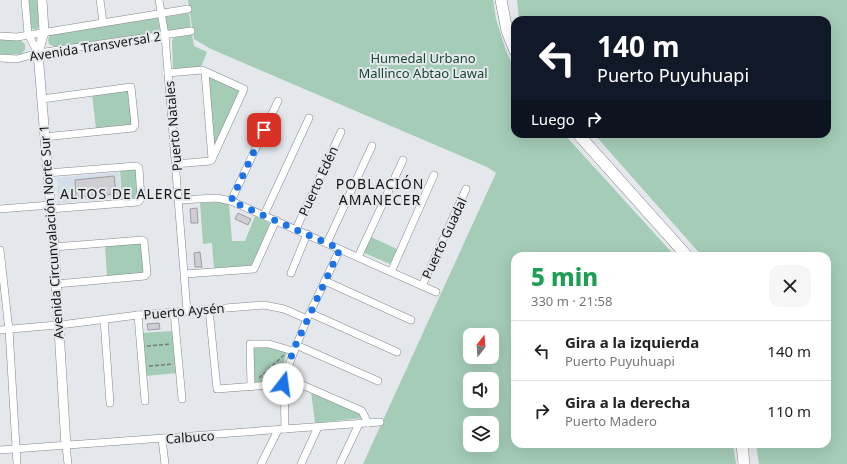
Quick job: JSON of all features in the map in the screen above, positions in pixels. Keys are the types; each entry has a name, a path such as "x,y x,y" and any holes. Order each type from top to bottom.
{"main road":[{"path":"501,0 507,30 511,40"},
{"path":"582,138 683,252"},
{"path":"742,448 744,464"}],"street":[{"path":"25,0 28,34 38,53"},
{"name":"Avenida Circunvalación Norte Sur 1","path":"42,0 44,31 38,53 54,247 68,464"},
{"path":"100,0 103,22"},
{"name":"Puerto Natales","path":"159,0 165,35 187,311"},
{"name":"Avenida Transversal 2","path":"0,36 17,37 44,31 188,9"},
{"name":"Avenida Transversal 2","path":"0,58 17,59 38,53 191,31"},
{"path":"168,73 202,70 244,89 212,159 210,161 176,164"},
{"path":"206,72 212,159"},
{"path":"42,99 131,87 134,128 44,137"},
{"path":"231,201 278,101"},
{"path":"264,215 309,118"},
{"name":"Puerto Edén","path":"296,229 341,132"},
{"path":"327,243 372,146"},
{"path":"358,257 403,160"},
{"path":"0,210 140,201 138,167 47,173"},
{"path":"391,272 434,175"},
{"name":"Puerto Guadal","path":"422,286 466,190"},
{"path":"179,200 217,198 231,201 436,292"},
{"path":"184,274 254,269 276,220"},
{"path":"291,273 307,234"},
{"path":"54,247 142,240 144,241 147,275 56,284"},
{"path":"261,464 282,430 283,384 293,349 340,249"},
{"path":"0,250 9,330 17,464"},
{"path":"325,282 411,320"},
{"name":"Puerto Aysén","path":"0,330 59,325 138,315 270,306 308,316 397,352"},
{"path":"209,309 216,388 218,390 283,384"},
{"path":"174,312 182,399"},
{"path":"138,315 145,401"},
{"path":"104,319 110,404"},
{"path":"251,387 250,344 269,344 293,349 378,381"},
{"path":"284,377 362,411 368,423"},
{"name":"Calbuco","path":"0,450 380,422"},
{"path":"340,464 359,424"},
{"path":"301,464 318,427"},
{"path":"162,439 165,464"}],"path":[{"path":"140,347 177,344"},
{"path":"251,387 293,349"},
{"path":"142,367 179,364"}],"shaded area":[{"path":"119,172 121,197 58,203 57,178"}],"green space":[{"path":"29,0 38,0 39,27 36,30 31,28"},
{"name":"Humedal Urbano Mallinco Abtao Lawal","path":"188,0 493,0 496,19 506,51 511,62 511,138 568,138 671,252 511,252 511,448 734,448 736,464 363,464 496,173 487,167 211,49 194,39"},
{"path":"517,0 847,0 847,464 759,464 757,448 831,448 831,252 698,252 598,138 831,138 831,16 519,16"},
{"path":"189,13 191,27 167,31 165,17"},
{"path":"158,18 160,32 55,47 49,44 48,40 50,34 54,33"},
{"path":"192,35 194,46 207,52 201,67 173,69 172,40 175,37"},
{"path":"0,40 20,40 25,44 25,50 21,54 0,55"},
{"path":"209,77 241,91 216,145 212,143"},
{"path":"129,90 132,125 96,129 92,94"},
{"path":"133,168 136,170 138,199 122,201 120,169"},
{"path":"220,202 229,204 232,241 245,241 255,216 270,223 252,267 214,270 212,243 203,244 200,203"},
{"path":"371,237 397,249 390,264 364,253"},
{"path":"142,243 144,273 107,277 105,245"},
{"path":"173,331 177,373 146,376 142,333"},
{"path":"260,345 287,352 278,382 254,384 251,347"},
{"path":"311,391 358,411 362,418 315,423"}],"building":[{"path":"114,176 116,194 76,197 75,180"},
{"path":"197,208 198,223 191,223 190,209"},
{"path":"238,213 251,219 248,225 235,219"},
{"path":"200,252 202,267 195,267 194,253"},
{"path":"159,323 160,329 148,330 147,324"}],"district":[{"name":"POBLACIÓN AMANECER","path":"380,192"},
{"name":"ALTOS DE ALERCE","path":"126,194"}],"route":[{"path":"264,130 231,201 340,249 293,351 283,379 283,384"}]}
